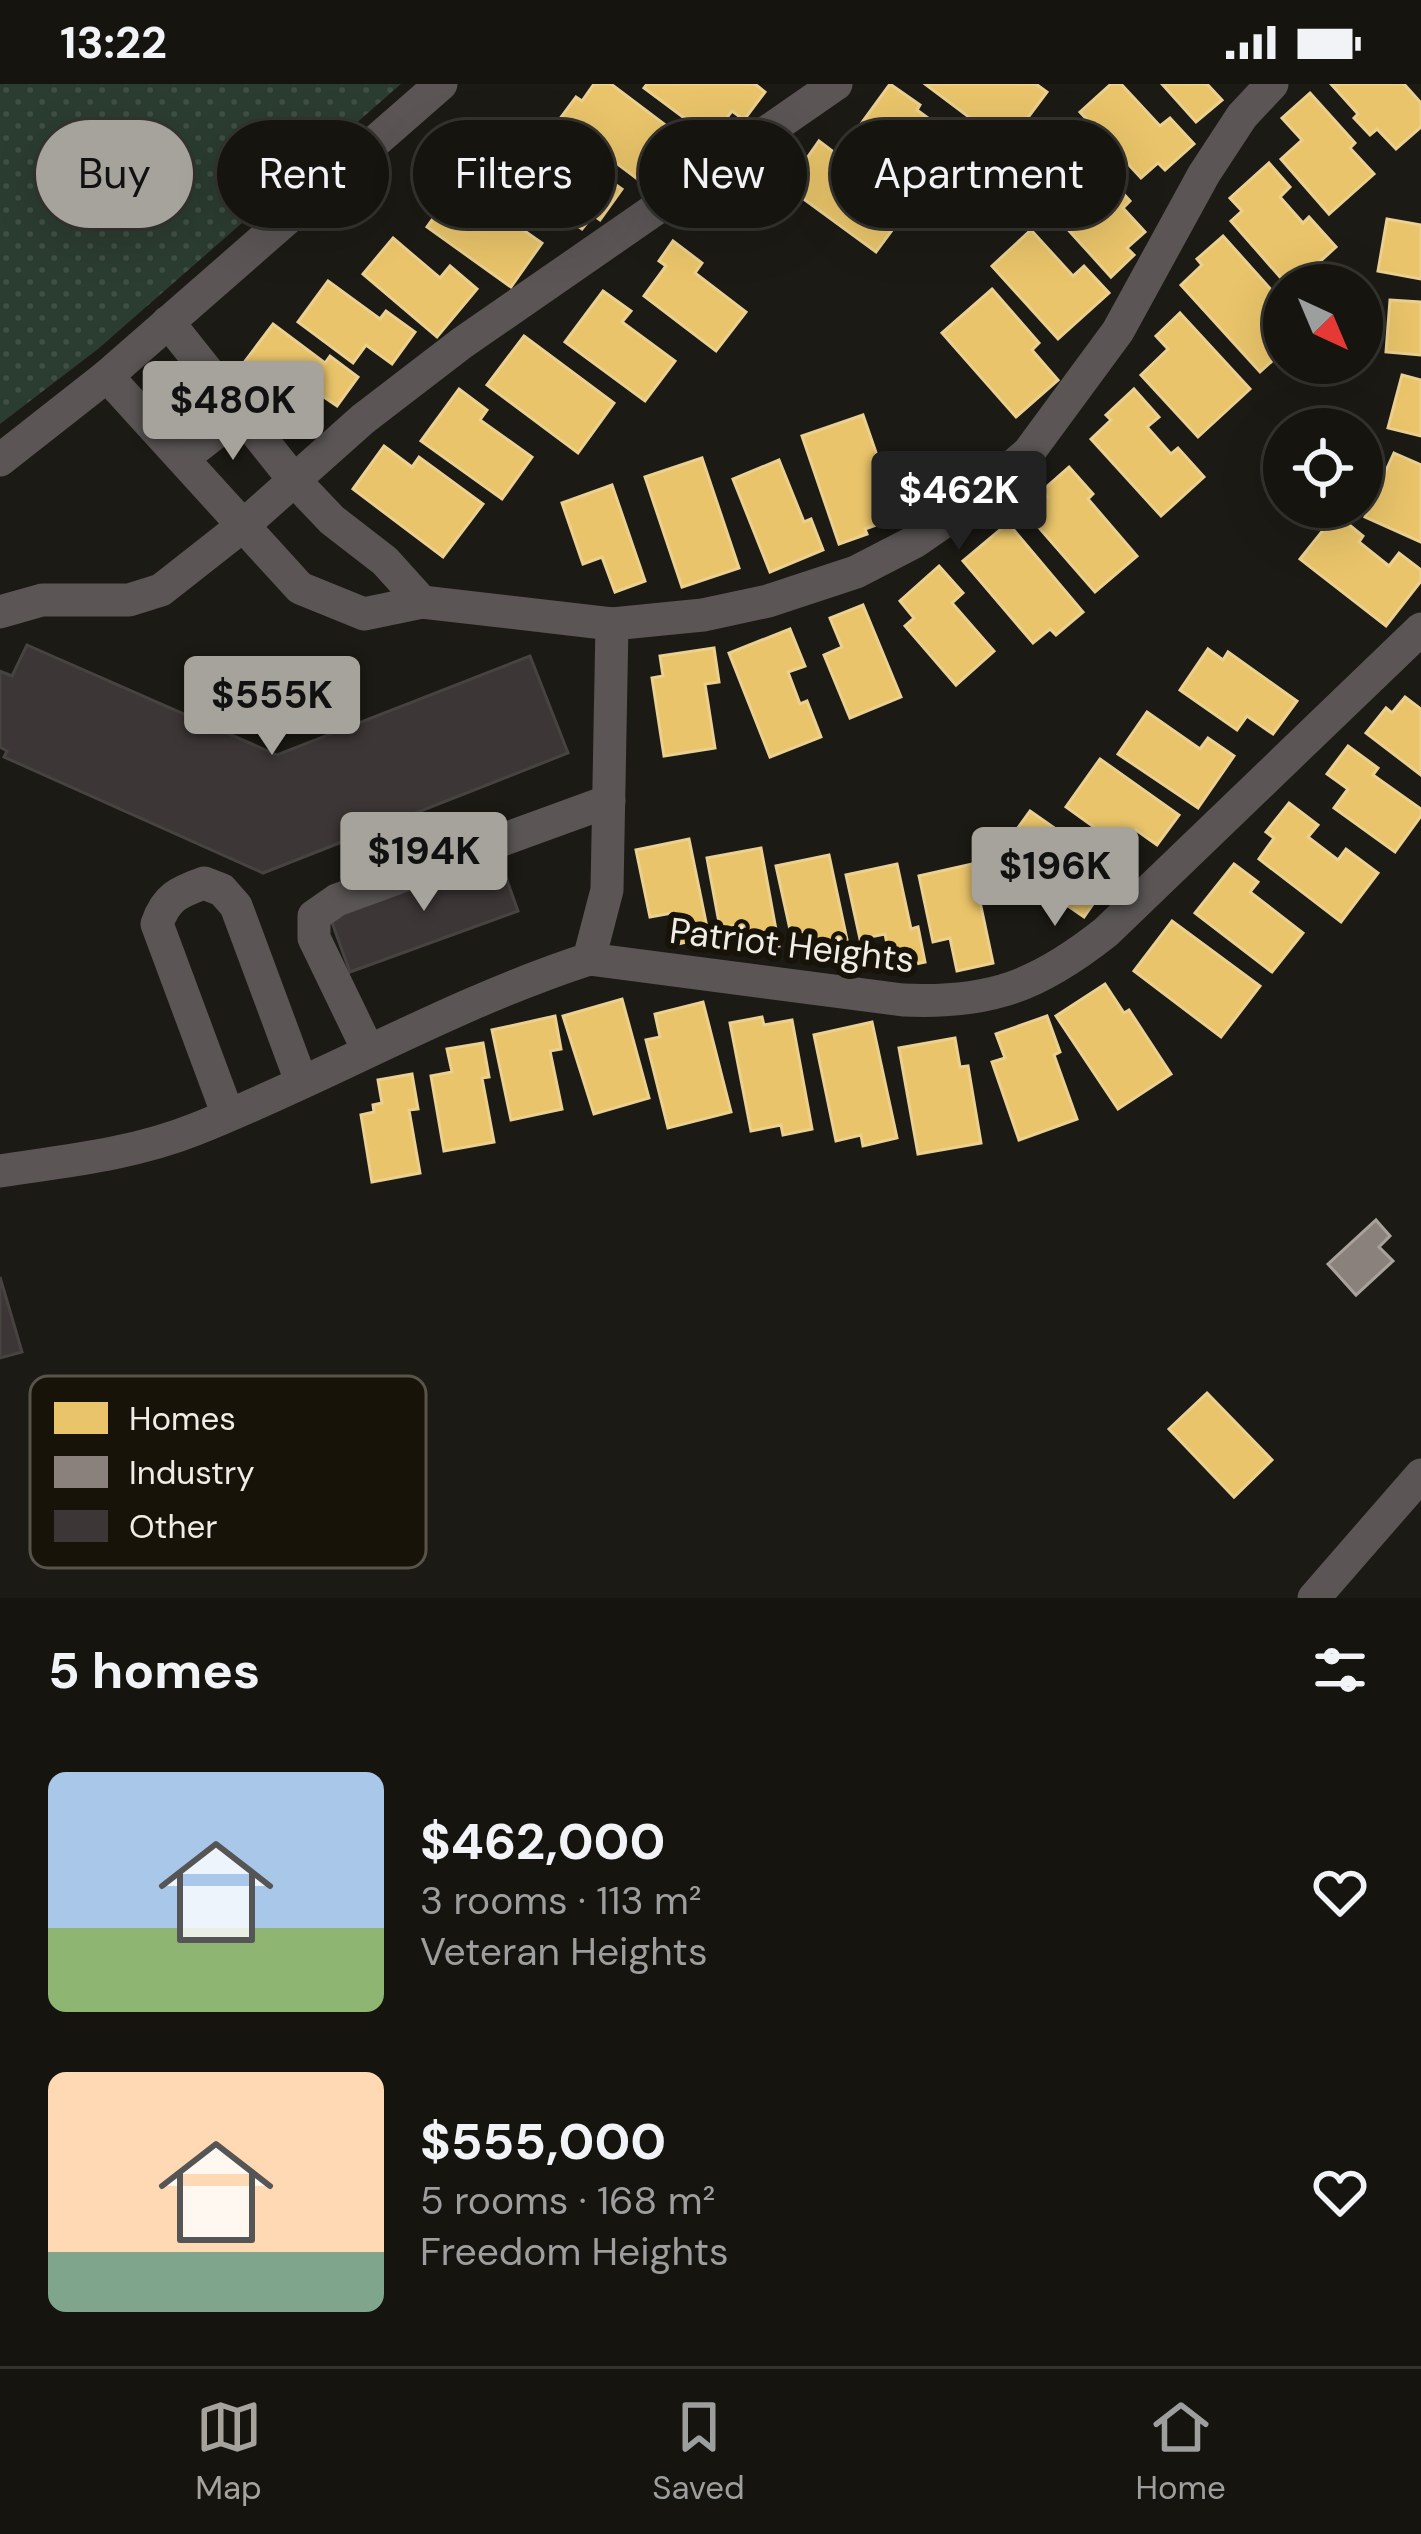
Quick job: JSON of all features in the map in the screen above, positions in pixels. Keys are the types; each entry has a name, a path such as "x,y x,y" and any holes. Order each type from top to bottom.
{"street":[{"path":"0,460 107,376 441,84"},
{"path":"0,612 42,600 129,600 161,590 363,419 462,343 836,84"},
{"path":"107,376 301,588 364,614 422,602 612,624 703,615 768,601 856,572 916,541 968,505 1029,452 1118,331 1204,174 1242,116 1271,84"},
{"path":"168,322 294,480 332,520 385,561 422,602"},
{"path":"183,458 241,413"},
{"path":"589,958 607,890 612,624"},
{"name":"Patriot Heights","path":"0,1171 126,1151 194,1130 517,982 589,958 903,1000 952,1003 1005,992 1062,966 1106,932 1421,629"},
{"path":"368,1050 314,938 314,916 337,901 609,801"},
{"path":"228,1114 158,924 175,893 204,883 222,890 236,906 301,1081"},
{"path":"1314,1598 1421,1475"}],"green space":[{"path":"0,84 401,84 360,120 217,120 217,228 236,228 98,349 0,424"}],"building: Homes":[{"path":"594,84 611,84 659,120 639,120 639,180 615,162 615,120 559,120 576,97 582,101"},
{"path":"647,84 755,84 765,92 744,120 732,111 725,120 687,120 644,88"},
{"path":"890,84 920,105 917,110 931,120 864,120"},
{"path":"925,84 1036,84 1047,92 1026,120 973,120"},
{"path":"1111,84 1121,84 1160,126 1170,118 1194,144 1165,170 1158,163 1141,178 1126,162 1126,120 1087,120 1080,112"},
{"path":"1162,84 1207,84 1222,100 1196,122"},
{"path":"1331,84 1404,84 1421,103 1421,127 1396,149 1377,129 1370,135"},
{"path":"1310,93 1355,143 1350,148 1374,174 1329,214 1281,159 1302,140 1282,118"},
{"path":"819,141 831,150 831,219 807,201 807,158"},
{"path":"1269,163 1290,187 1280,197 1303,223 1309,217 1336,247 1317,264 1269,264 1231,221 1242,211 1230,198"},
{"path":"1126,211 1145,232 1127,248 1134,255 1111,277 1067,228 1126,228"},
{"path":"1387,219 1421,225 1421,279 1383,272 1379,264"},
{"path":"428,228 520,228 542,243 511,287"},
{"path":"843,228 894,228 876,252"},
{"path":"1031,230 1073,276 1084,266 1109,293 1058,339 992,266"},
{"path":"1223,236 1263,281 1260,372 1181,285 1202,265 1197,259"},
{"path":"393,238 440,278 450,266 477,289 437,337 363,274"},
{"path":"673,241 702,263 695,273 746,312 716,351 644,296 666,266 659,261"},
{"path":"328,281 380,319 386,311 415,332 392,364 366,345 353,363 298,322"},
{"path":"992,289 1039,343 1032,350 1058,380 1016,417 942,333"},
{"path":"603,291 631,311 622,322 675,361 645,401 565,342"},
{"path":"1390,300 1421,302 1421,355 1386,352"},
{"path":"1180,313 1250,389 1198,437 1141,375 1168,349 1156,336"},
{"path":"273,324 325,363 330,356 358,377 337,406 315,391 303,407 243,364"},
{"path":"524,336 614,403 578,453 487,385"},
{"path":"1402,375 1421,380 1421,436 1388,428"},
{"path":"459,389 487,410 480,420 532,457 502,499 421,441"},
{"path":"1134,389 1159,417 1147,427 1171,454 1178,448 1204,477 1161,516 1091,439 1111,420 1106,415"},
{"path":"863,415 888,487 876,491 887,521 839,544 802,436"},
{"path":"384,446 412,467 419,457 483,504 443,557 353,489"},
{"path":"1394,453 1421,465 1421,542 1383,525 1383,477"},
{"path":"702,458 739,568 682,587 645,477"},
{"path":"779,460 804,522 811,519 823,550 770,572 733,479"},
{"path":"1069,467 1093,494 1088,499 1137,556 1095,592 1027,514 1047,497 1042,491"},
{"path":"612,485 645,581 615,592 602,557 583,564 562,503"},
{"path":"1008,523 1083,612 1056,635 1050,629 1033,643 963,561"},
{"path":"1325,528 1353,528 1363,536 1359,542 1389,566 1399,553 1421,570 1421,581 1386,626 1300,559"},
{"path":"939,566 963,593 952,603 994,651 956,685 905,626 914,618 900,601"},
{"path":"863,605 901,697 850,718 824,655 842,647 830,618"},
{"path":"790,629 805,666 788,672 800,704 807,701 821,737 770,757 729,653"},
{"path":"714,648 719,682 705,684 715,748 664,756 652,678 663,676 660,656"},
{"path":"1208,649 1223,660 1228,652 1297,701 1273,734 1247,716 1237,730 1180,690"},
{"path":"1405,697 1421,709 1421,775 1366,733 1386,708 1392,713"},
{"path":"1147,712 1200,749 1208,738 1234,756 1198,808 1118,754"},
{"path":"1348,746 1378,768 1373,775 1421,809 1421,816 1395,852 1334,808 1348,789 1327,774"},
{"path":"1100,759 1179,815 1157,845 1136,830 1123,848 1066,807"},
{"path":"1289,803 1318,825 1308,837 1338,860 1346,849 1378,873 1341,922 1259,859 1274,838 1266,832"},
{"path":"1030,811 1116,871 1084,917 1055,897 1050,905 985,859 1004,831 1012,836"},
{"path":"689,839 709,937 678,944 672,913 650,917 636,850"},
{"path":"761,848 779,946 741,953 736,925 720,928 707,858"},
{"path":"829,855 850,954 817,962 810,930 791,934 776,866"},
{"path":"897,864 911,929 918,927 925,962 892,969 885,934 860,939 846,875"},
{"path":"972,864 993,963 957,971 950,938 933,942 919,876"},
{"path":"1234,864 1258,882 1250,892 1303,933 1272,972 1195,913"},
{"path":"1172,921 1260,986 1221,1037 1134,971"},
{"path":"1105,984 1124,1013 1129,1010 1171,1074 1118,1109 1056,1016"},
{"path":"622,999 649,1098 594,1114 563,1016"},
{"path":"703,1002 731,1112 668,1128 646,1040 660,1037 655,1014"},
{"path":"555,1016 561,1049 550,1051 562,1109 511,1120 492,1030"},
{"path":"1047,1016 1060,1052 1054,1055 1077,1119 1019,1140 992,1062 1005,1058 996,1034"},
{"path":"762,1017 764,1025 792,1020 812,1129 783,1135 781,1125 751,1131 730,1023"},
{"path":"872,1022 897,1138 863,1146 861,1135 836,1141 814,1035"},
{"path":"955,1038 960,1067 968,1066 981,1143 918,1154 899,1048"},
{"path":"483,1043 489,1077 482,1078 494,1142 444,1151 431,1076 452,1072 447,1049"},
{"path":"412,1074 418,1109 409,1110 420,1173 372,1182 361,1115 374,1112 373,1105 382,1103 378,1080"},
{"path":"1207,1393 1272,1460 1234,1497 1169,1429"}],"building: Industry":[{"path":"1376,1220 1390,1236 1379,1247 1393,1261 1356,1295 1328,1264"}],"building: Other":[{"path":"27,645 277,755 530,656 568,753 263,873 4,757 0,671 12,676"},
{"path":"498,855 518,911 350,972 330,917"},
{"path":"0,1277 22,1352 0,1358"}]}
